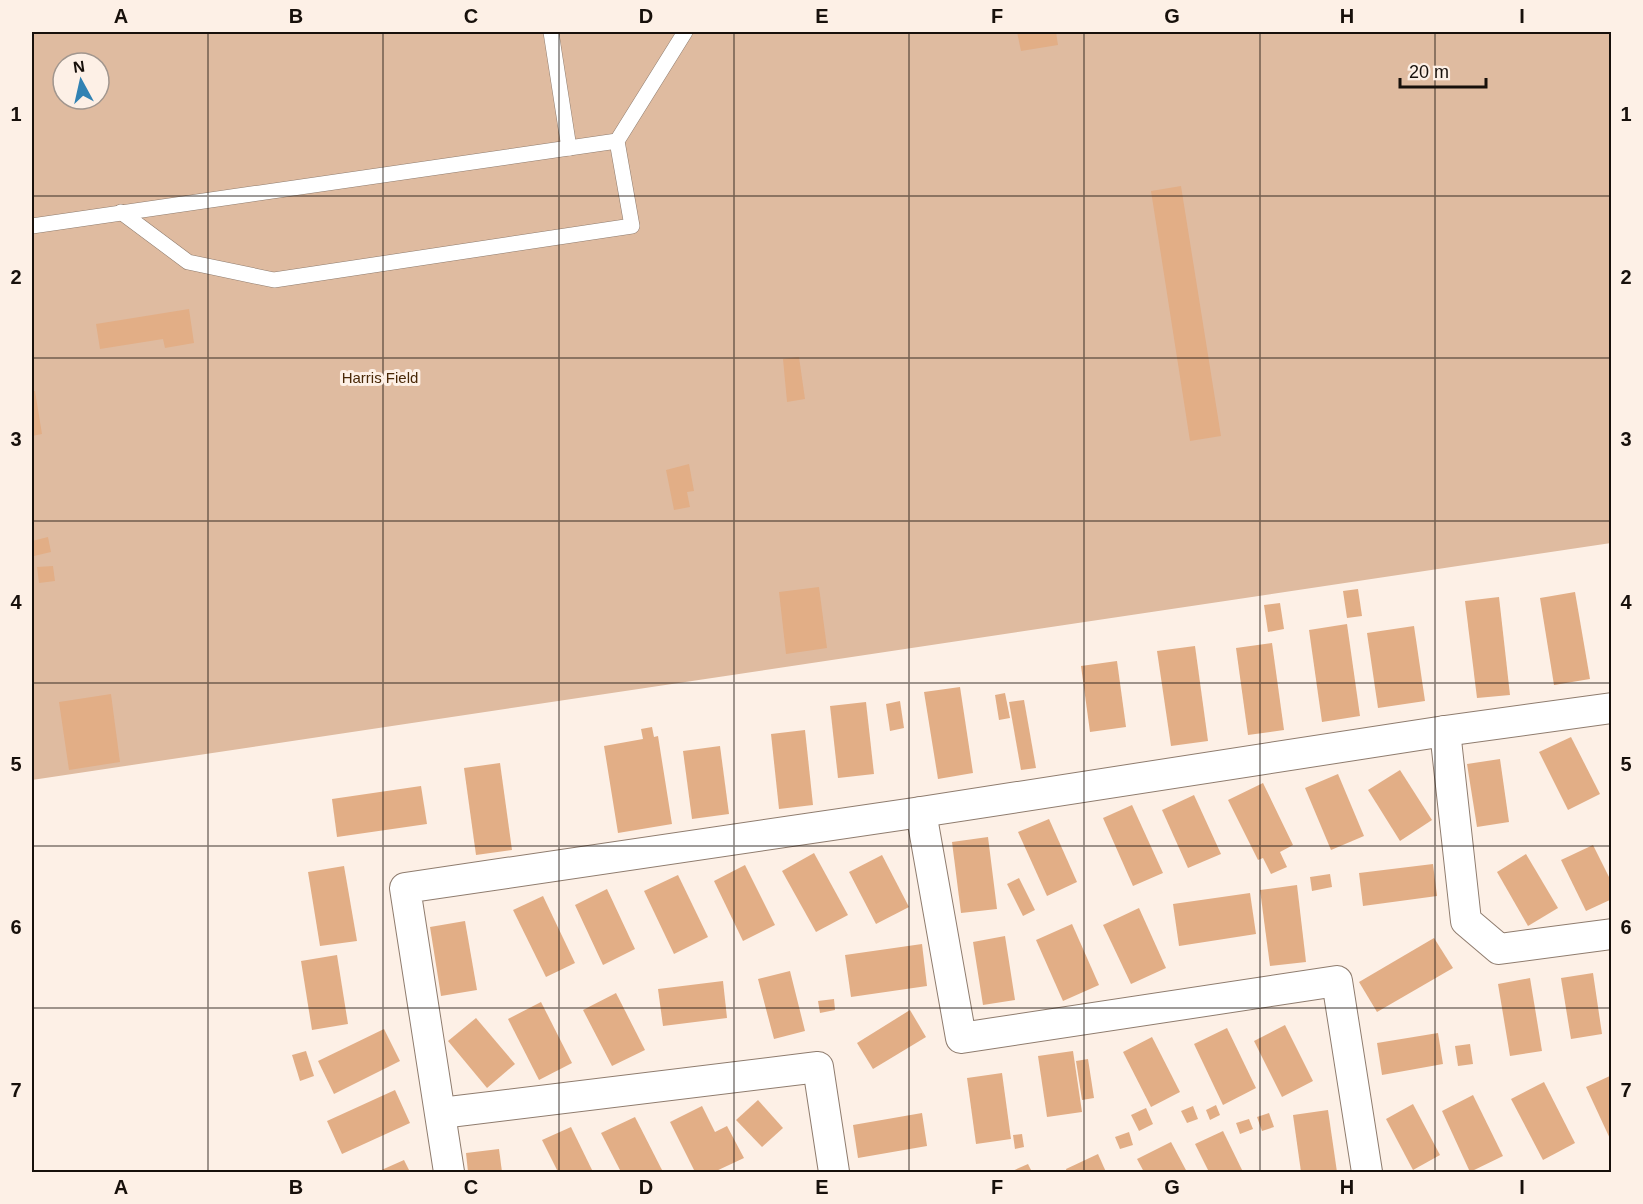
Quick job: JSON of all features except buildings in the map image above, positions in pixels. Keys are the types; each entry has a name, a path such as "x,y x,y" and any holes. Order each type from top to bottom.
{"street":[{"path":"449,1173 405,888 1611,708"},
{"path":"1445,731 1466,921 1499,950 1611,934"},
{"path":"921,812 961,1038 1337,981 1367,1173"},
{"path":"441,1113 818,1067 834,1173"}],"lane":[{"path":"552,32 569,147"},
{"path":"121,212 188,262 274,280 632,226 617,141 685,32"},
{"path":"32,226 617,141"}],"green space":[{"name":"Harris Field","path":"32,32 1611,32 1611,543 32,780"}]}
